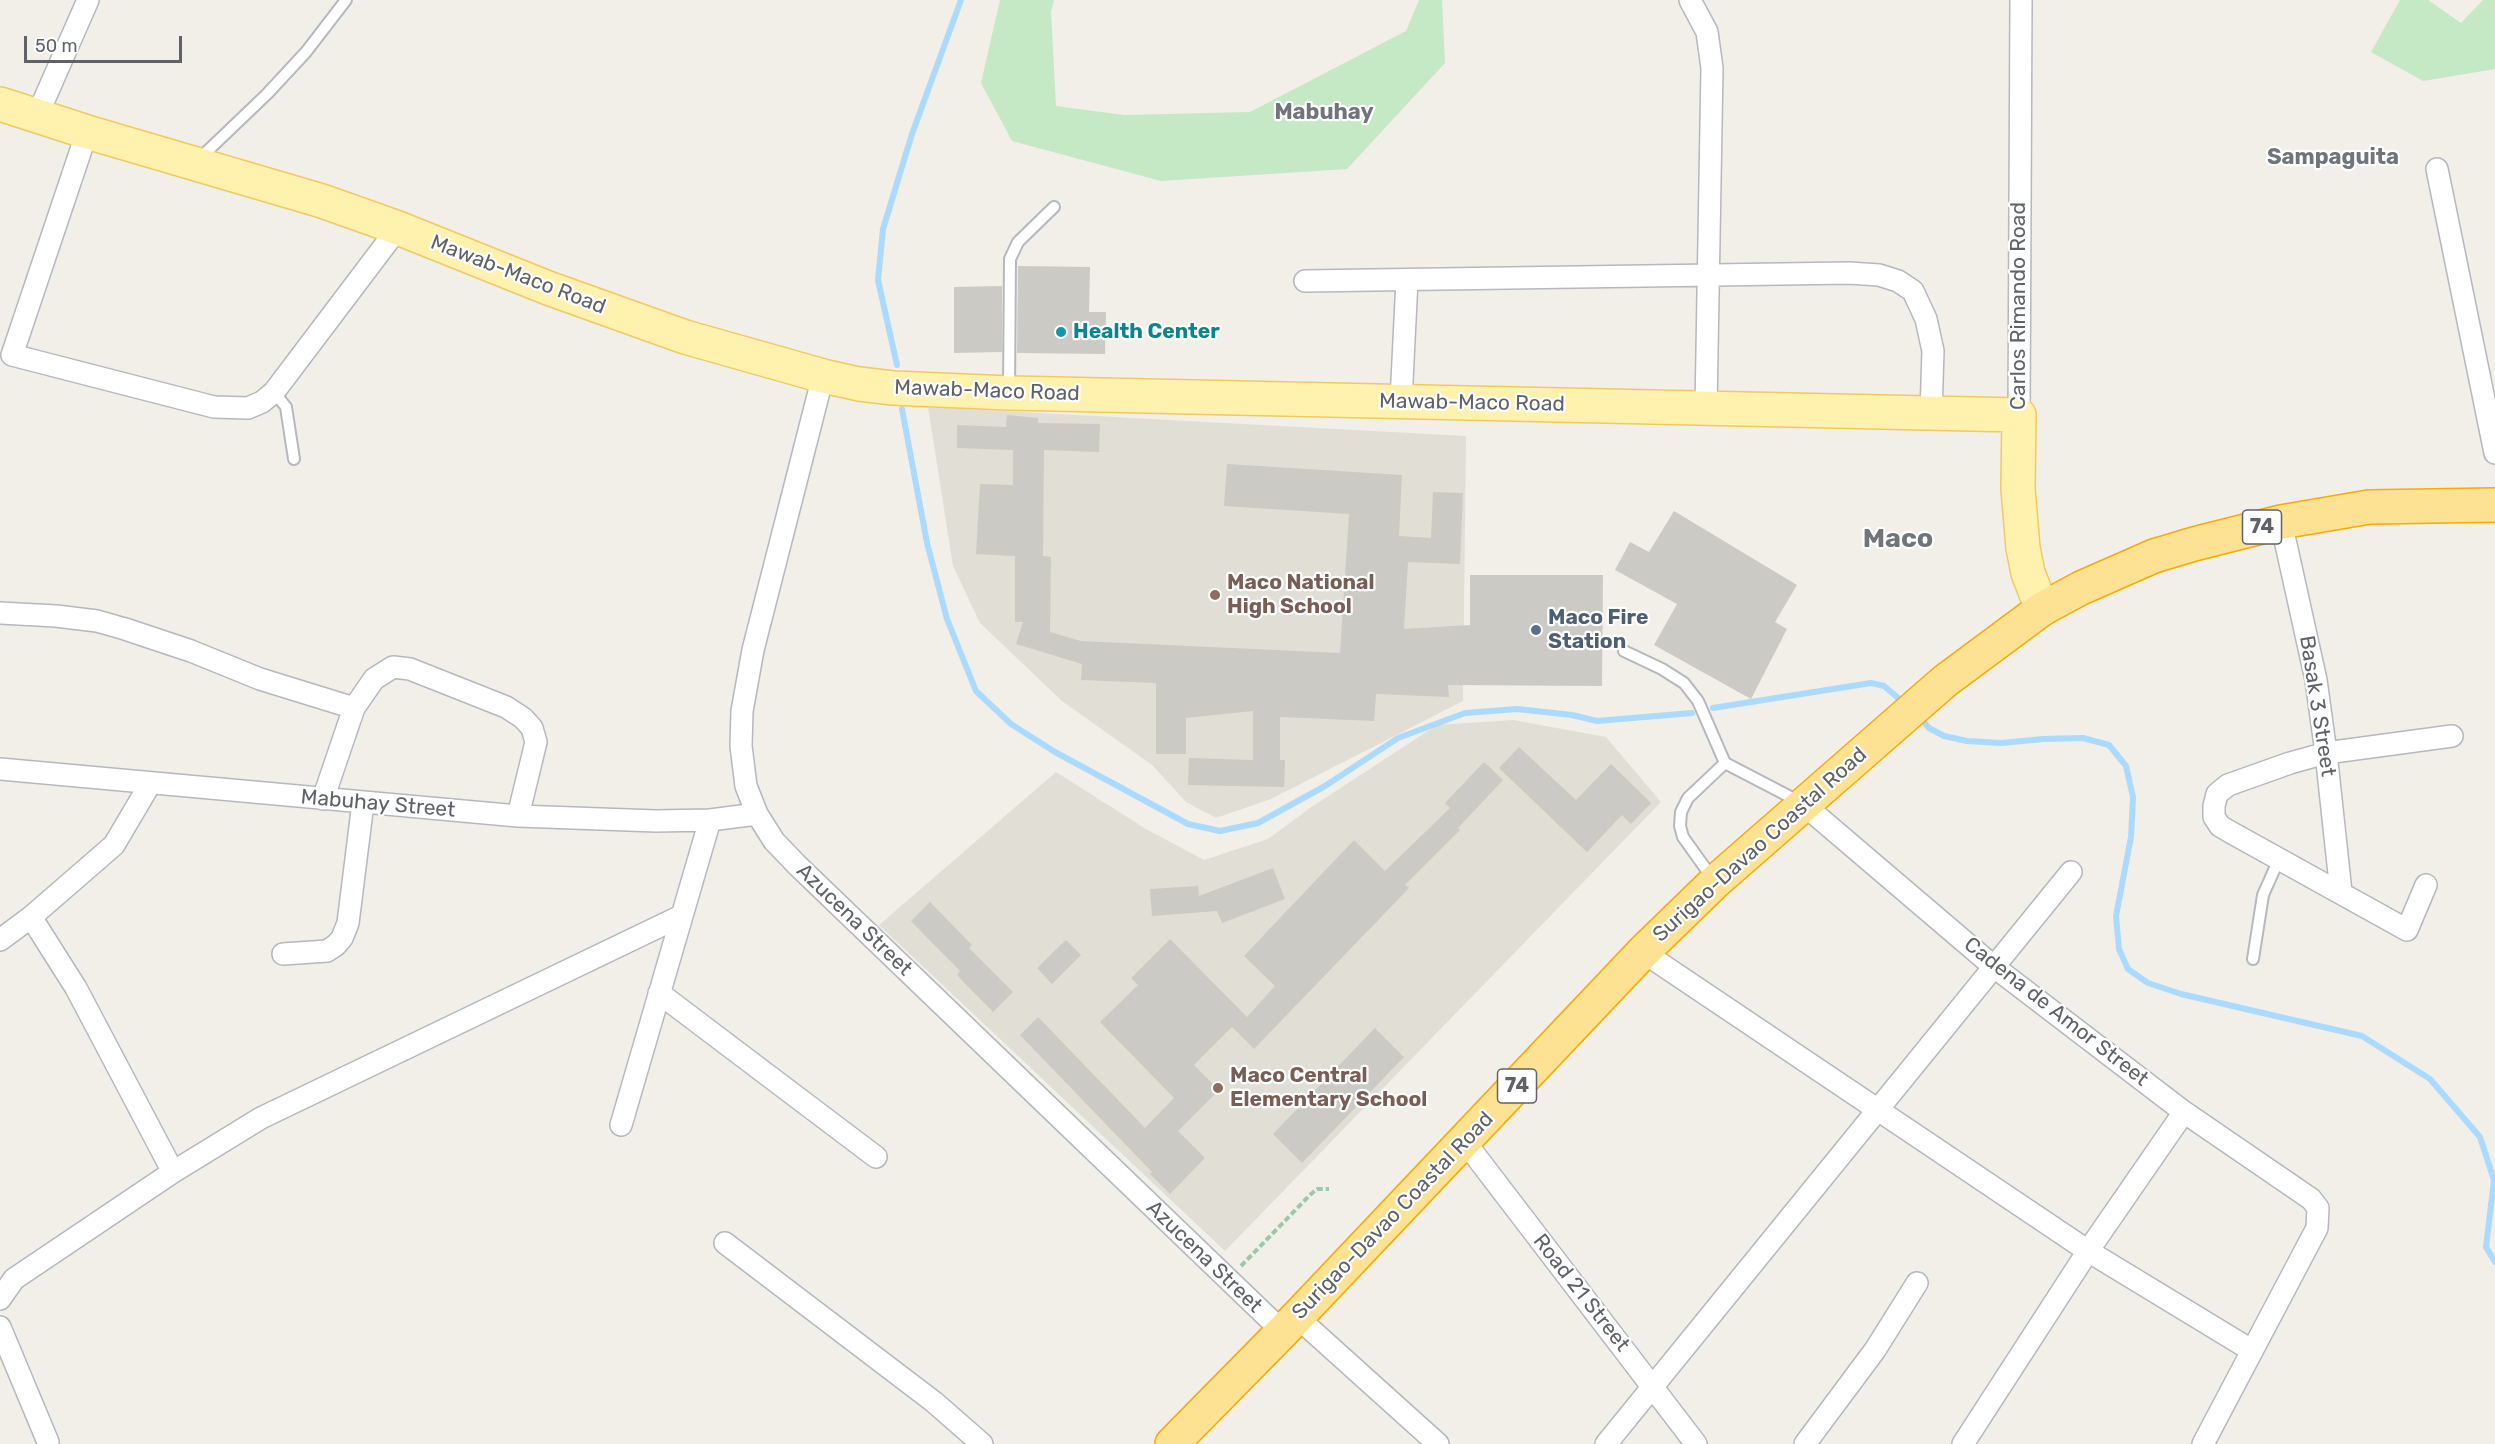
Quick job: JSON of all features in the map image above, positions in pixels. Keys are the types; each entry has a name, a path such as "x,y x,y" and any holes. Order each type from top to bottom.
{"highway":[{"name":"Surigao-Davao Coastal Road","path":"1172,1444 1290,1325 1643,952 1715,882 1946,681 2042,609 2081,588 2154,556 2281,522 2369,507 2495,505"}],"main road":[{"name":"Mawab-Maco Road","path":"0,104 322,201 675,334 823,376 893,388 1009,393 2019,415"},
{"name":"Carlos Rimando Road","path":"2019,415 2018,489 2021,538 2028,573 2042,609"}],"street":[{"path":"37,116 88,0"},
{"path":"1690,0 1707,32 1712,68 1706,408"},
{"name":"Carlos Rimando Road","path":"2019,415 2021,0"},
{"path":"87,132 12,355 214,407 248,408 262,402 274,392 398,228"},
{"path":"2437,169 2495,453"},
{"path":"1305,281 1849,273 1879,275 1898,281 1913,291 1926,319 1933,351 1931,413"},
{"path":"1401,401 1407,280"},
{"name":"Azucena Street","path":"823,376 753,650 742,711 741,746 746,786 757,814 774,841 798,866 1228,1280 1290,1325 1437,1444"},
{"name":"Basak 3 Street","path":"2281,522 2316,680 2341,892"},
{"path":"0,613 97,621 191,651 260,679 354,708"},
{"path":"323,799 354,708 374,679 393,667 410,669 506,707 523,718 532,728 536,742 518,816"},
{"path":"2426,885 2407,930 2220,826 2214,817 2214,806 2217,794 2228,785 2326,753 2452,736"},
{"name":"Mabuhay Street","path":"0,769 518,816 656,821 710,820 757,814"},
{"path":"0,940 32,917 114,845 150,784"},
{"path":"283,954 327,951 342,938 348,923 363,802"},
{"name":"Cadena de Amor Street","path":"1803,804 1994,966 2184,1112 2311,1199 2318,1208 2317,1228 2251,1350"},
{"path":"621,1125 710,820"},
{"path":"1606,1444 2071,872"},
{"path":"0,1299 14,1279 173,1172 261,1118 681,916"},
{"path":"32,917 76,988 173,1172"},
{"path":"1643,952 2088,1251 2251,1350 2203,1444"},
{"path":"659,993 876,1157"},
{"path":"1963,1444 2088,1251 2184,1112"},
{"name":"Road 21 Street","path":"1465,1142 1696,1444"},
{"path":"725,1243 934,1402 982,1444"},
{"path":"1805,1444 1875,1350 1917,1283"},
{"path":"0,1327 48,1443"}],"lane":[{"path":"196,162 267,94 306,52 346,0"},
{"path":"1009,393 1010,258 1018,242 1054,207"},
{"path":"274,392 286,406 294,459"},
{"path":"1624,651 1662,669 1684,683 1698,701 1725,762 1803,804"},
{"path":"1715,882 1683,837 1680,826 1681,812 1688,798 1725,762"},
{"path":"2253,959 2263,895 2279,859"}],"path":[{"path":"1228,1280 1311,1194 1317,1189 1329,1189"}],"shaded area":[{"name":"Maco National High School","path":"928,407 1466,436 1463,701 1271,799 1216,818 1186,802 1152,765 1062,701 980,623 953,566"},
{"name":"Maco Central Elementary School","path":"1513,720 1606,737 1661,802 1225,1251 879,925 1056,772 1146,829 1204,860 1268,839 1310,808 1437,725"}],"green space":[{"path":"1000,0 1054,0 1051,12 1056,106 1124,115 1250,112 1406,31 1419,0 1442,0 1445,63 1347,169 1161,181 1012,141 981,83"},
{"path":"2400,0 2428,0 2461,23 2483,0 2495,0 2495,69 2423,81 2371,52"}],"building":[{"path":"1018,266 1090,267 1089,312 1106,312 1105,354 1017,353"},
{"path":"1002,286 1002,352 954,353 954,287"},
{"path":"1007,415 1038,418 1038,423 1100,424 1099,452 1044,450 1043,556 1051,557 1050,632 1081,641 1340,653 1349,514 1224,506 1227,464 1402,475 1399,536 1431,538 1433,492 1463,493 1460,564 1408,562 1404,629 1470,625 1470,575 1603,575 1602,686 1448,685 1449,697 1376,694 1374,721 1280,717 1280,760 1285,760 1284,787 1188,785 1189,758 1253,760 1253,711 1186,718 1186,754 1156,754 1156,683 1081,680 1082,664 1016,644 1023,622 1015,622 1015,556 976,554 980,484 1013,485 1013,450 957,448 957,425 1006,427"},
{"path":"1674,511 1797,585 1775,622 1787,629 1751,699 1654,645 1677,604 1615,570 1630,542 1649,552"},
{"path":"1519,747 1576,800 1611,764 1651,803 1631,824 1622,815 1587,852 1499,768"},
{"path":"1484,762 1503,780 1458,828 1460,830 1405,885 1409,888 1254,1049 1232,1027 1194,1065 1219,1090 1178,1131 1205,1158 1170,1194 1150,1174 1152,1172 1020,1035 1038,1017 1145,1128 1174,1098 1100,1022 1138,985 1131,978 1170,939 1247,1017 1275,986 1244,956 1354,840 1385,871 1450,808 1445,803"},
{"path":"1273,868 1285,899 1222,923 1217,911 1152,916 1150,889 1198,886 1199,896"},
{"path":"930,902 972,945 969,948 1013,992 993,1012 957,975 960,971 911,921"},
{"path":"1066,940 1081,955 1052,984 1037,968"},
{"path":"1375,1028 1404,1057 1302,1163 1273,1134"}],"waterway":[{"path":"897,365 878,280 883,229 912,134 961,0"},
{"path":"902,409 927,543 947,619 976,691 1011,724 1055,752 1188,824 1220,831 1258,823 1325,786 1398,738 1465,713 1517,709 1572,715 1597,721 1692,713"},
{"path":"1713,708 1871,683 1884,686 1904,703"},
{"path":"1918,716 1929,728 1944,736 1967,741 2002,743 2083,738 2109,745 2126,766 2133,797 2131,837 2116,916 2119,949 2128,969 2148,983 2181,994 2362,1036 2430,1079 2480,1137 2494,1180 2486,1247 2495,1262"}],"place":[{"name":"Health Center","path":"1061,332"},
{"name":"Maco National High School","path":"1215,595"},
{"name":"Maco Fire Station","path":"1536,630"},
{"name":"Maco Central Elementary School","path":"1218,1088"}],"district":[{"name":"Mabuhay","path":"1324,113"},
{"name":"Sampaguita","path":"2333,158"},
{"name":"Maco","path":"1898,539"}]}
